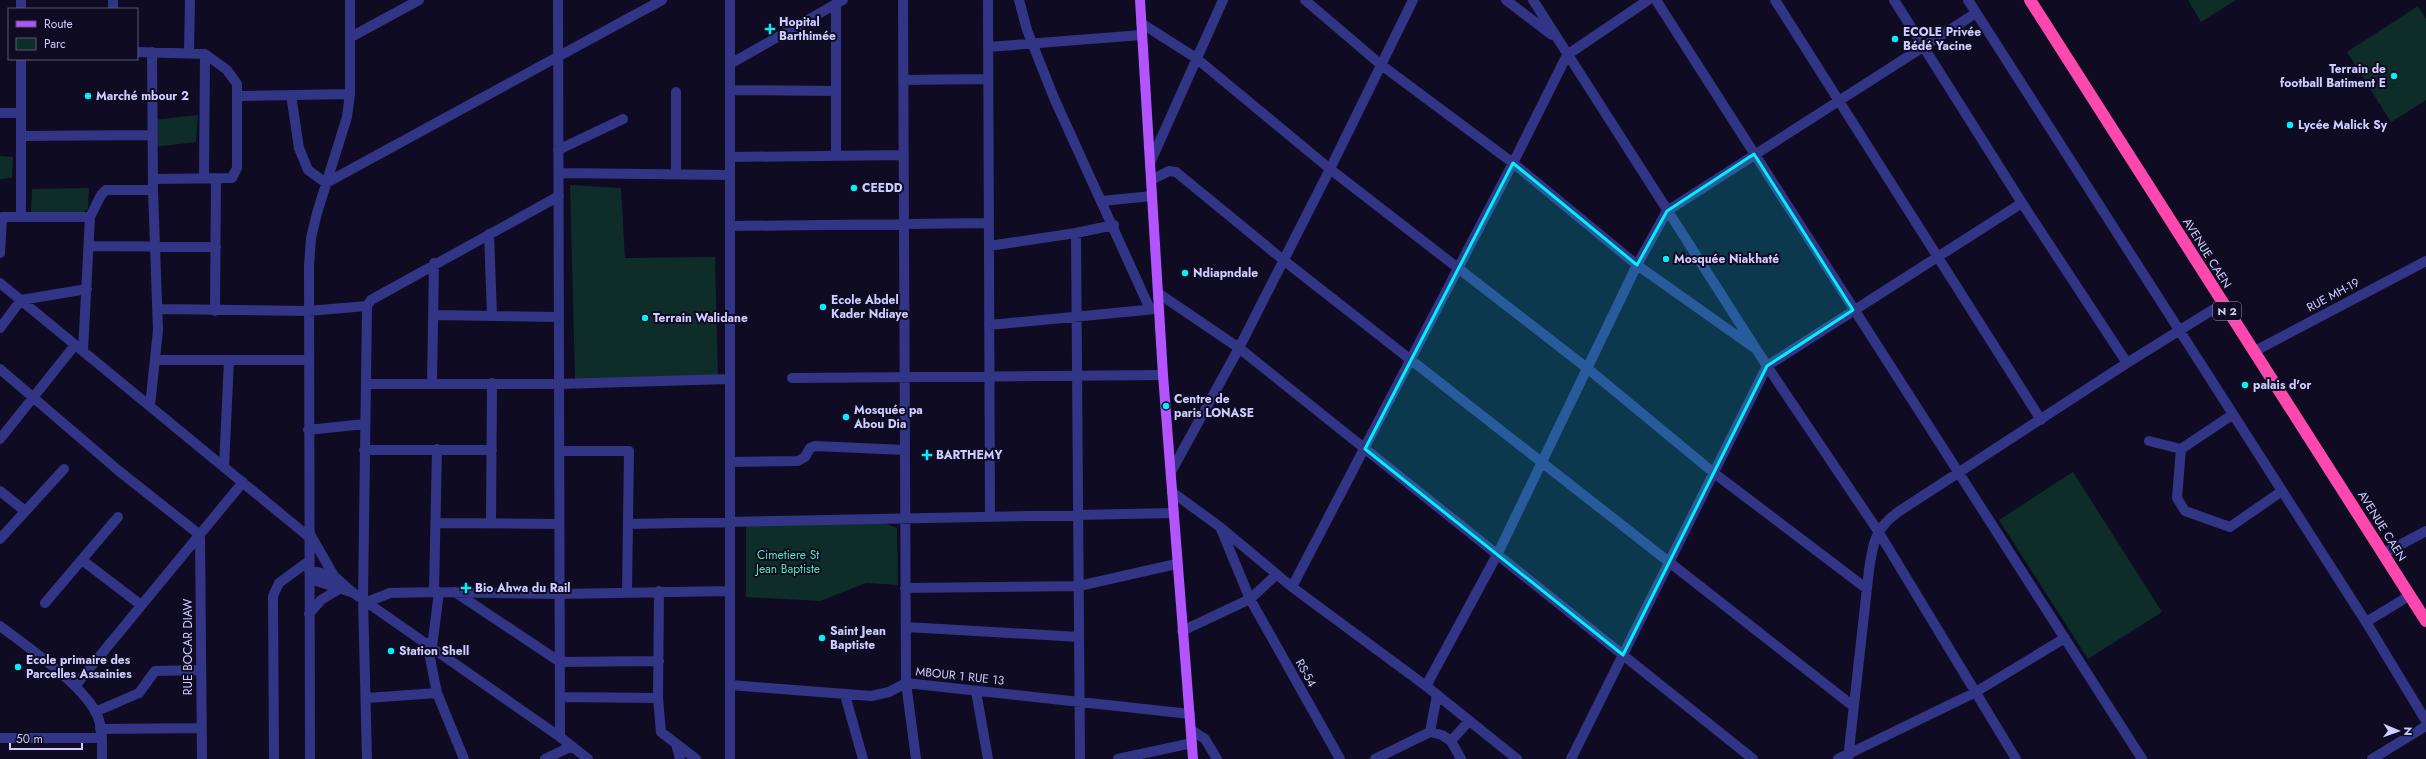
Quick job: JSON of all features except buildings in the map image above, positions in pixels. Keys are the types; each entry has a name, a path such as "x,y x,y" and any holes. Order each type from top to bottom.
{"highway":[{"name":"AVENUE CAEN","path":"2030,0 2222,304 2426,622"}],"main road":[{"path":"1140,0 1158,293 1155,309 1172,470 1176,564 1193,759"}],"street":[{"path":"189,53 190,0"},
{"path":"310,759 307,360 311,238 326,183 344,128 350,94 350,0"},
{"path":"351,37 419,0"},
{"path":"558,0 560,737"},
{"path":"326,183 662,0"},
{"path":"730,0 730,759"},
{"path":"903,0 906,683 916,759"},
{"path":"988,0 990,517"},
{"path":"989,325 1155,309 1054,98 1032,44 1019,0"},
{"path":"1150,162 1223,0"},
{"path":"1305,0 1380,64 1513,163 1637,265 1758,351"},
{"path":"1172,470 1239,348 1282,260 1330,168 1412,0"},
{"path":"1506,0 1557,39"},
{"path":"1533,0 1767,366 1878,531 1974,693 2016,759"},
{"path":"1292,587 1513,163 1567,54 1648,0"},
{"path":"1656,0 1853,310 2142,759"},
{"path":"1775,0 2042,420"},
{"path":"1894,0 2022,203 2127,362"},
{"path":"1968,0 2232,415 2366,622 2426,721"},
{"path":"730,64 839,2"},
{"path":"836,156 836,91 839,2"},
{"path":"1426,686 1498,553 1637,265 1667,211 1923,45 1976,13"},
{"path":"1141,23 1196,58 1330,168 1587,368 1714,473 1867,588"},
{"path":"988,47 1142,35"},
{"path":"138,52 205,54 220,63 237,84 236,173 232,178 153,179"},
{"path":"150,406 156,360 158,309 153,190 152,52"},
{"path":"204,178 205,54"},
{"path":"21,60 22,217"},
{"path":"903,80 988,79"},
{"path":"730,90 836,91"},
{"path":"676,92 676,174"},
{"path":"238,96 350,94"},
{"path":"291,95 299,148 308,170 326,183"},
{"path":"0,113 21,113"},
{"path":"558,150 623,119"},
{"path":"21,136 152,135"},
{"path":"730,157 904,155"},
{"path":"1151,180 1169,171 1176,172 1282,260 1670,561 1853,706"},
{"path":"558,174 730,175"},
{"path":"215,311 216,178"},
{"path":"0,438 33,397 79,348 87,289 90,217 101,195 106,190 153,190"},
{"path":"367,759 364,450 367,306 371,300 559,196"},
{"path":"1102,201 1152,196"},
{"path":"1571,759 1767,366 2022,203"},
{"path":"0,253 2,217 90,217"},
{"path":"730,226 989,223"},
{"path":"989,246 1076,233 1114,225"},
{"path":"1076,233 1080,759"},
{"path":"489,234 492,315"},
{"path":"89,246 216,247"},
{"name":"RUE MH-19","path":"2253,352 2426,261"},
{"path":"432,383 435,315 434,264"},
{"path":"0,283 224,467 309,534 334,576 352,592 560,737 588,759"},
{"path":"0,328 21,300 87,289"},
{"path":"1158,293 1239,348 1498,553 1753,759"},
{"path":"1848,756 1872,550 1878,531 1898,512 2042,420 2127,362 2222,304"},
{"path":"158,309 215,311 308,311 367,306"},
{"path":"435,315 559,317"},
{"path":"156,360 307,360"},
{"path":"224,467 229,360"},
{"path":"0,369 119,471 200,535"},
{"path":"792,378 1163,375"},
{"path":"366,384 492,382 559,384 730,379"},
{"path":"492,382 492,523"},
{"path":"2149,441 2181,449 2232,415"},
{"path":"308,430 365,424"},
{"path":"730,462 798,461 805,457 810,448 814,446 905,450"},
{"path":"437,449 436,592 429,645 437,693 464,759"},
{"path":"2181,449 2177,498 2185,511 2230,527 2282,491"},
{"path":"364,450 492,450"},
{"path":"559,451 629,451 627,592"},
{"path":"0,539 64,469"},
{"path":"75,686 243,482"},
{"path":"0,491 26,511"},
{"path":"1172,492 1220,527 1276,575 1426,686 1517,759"},
{"path":"628,524 1174,514"},
{"path":"45,603 118,517"},
{"path":"436,523 559,524"},
{"name":"RS-54","path":"1220,527 1250,599 1340,759"},
{"path":"2383,554 2426,531"},
{"name":"RUE BOCAR DIAW","path":"200,535 202,759"},
{"path":"82,560 141,605"},
{"path":"905,588 1079,586 1176,564"},
{"path":"309,570 339,589 352,592"},
{"path":"274,759 273,596 279,583 309,570 334,576"},
{"path":"1182,631 1250,599 1276,575"},
{"path":"309,614 321,600 339,589"},
{"path":"365,601 390,593 455,592 560,594 659,591 730,591"},
{"path":"659,591 658,698 661,732 696,759"},
{"path":"455,592 560,662 659,661"},
{"path":"2366,622 2409,596"},
{"path":"0,626 75,686 90,701 97,714 101,734 102,759"},
{"path":"906,627 1079,637"},
{"path":"1838,759 1848,756 1974,693 2065,638"},
{"path":"97,714 139,693 155,671 201,670"},
{"name":"MBOUR 1 RUE 13","path":"730,685 871,696 889,692 906,683 1190,714"},
{"path":"976,691 988,759"},
{"path":"367,698 437,693"},
{"path":"845,695 863,759"},
{"path":"1430,732 1437,695"},
{"path":"560,697 658,698"},
{"path":"1451,741 1469,721"},
{"path":"2372,759 2426,726"},
{"path":"0,738 202,728"},
{"path":"1191,730 1206,739 1217,759"},
{"path":"1375,759 1430,732 1442,735 1451,741 1461,759"},
{"path":"1118,759 1192,743"},
{"path":"676,744 680,759"},
{"path":"545,759 572,746"}],"highlighted area":[{"path":"1754,154 1853,310 1767,366 1623,655 1365,449 1513,163 1637,265 1667,211"}],"green space":[{"path":"2188,0 2236,0 2201,22"},
{"name":"Terrain de football Batiment E","path":"2418,6 2426,19 2426,100 2391,122 2347,52"},
{"path":"198,115 196,142 154,147 153,120"},
{"path":"0,156 13,157 12,178 0,179"},
{"name":"Terrain Walidane","path":"570,185 621,188 625,258 715,257 718,376 575,380"},
{"path":"89,188 88,209 81,214 31,212 32,189"},
{"path":"2073,472 2162,612 2088,659 1999,520"},
{"name":"Cimetiere St Jean Baptiste","path":"746,524 887,524 897,528 898,585 866,583 820,601 746,597"}],"place":[{"name":"Hopital Barthimée","path":"770,29"},
{"name":"ECOLE Privée Bédé Yacine","path":"1895,39"},
{"name":"Terrain de football Batiment E","path":"2394,76"},
{"name":"Marché mbour 2","path":"88,96"},
{"name":"Lycée Malick Sy","path":"2290,125"},
{"name":"CEEDD","path":"854,188"},
{"name":"Mosquée Niakhaté","path":"1666,259"},
{"name":"Ndiapndale","path":"1185,273"},
{"name":"Ecole Abdel Kader Ndiaye","path":"823,307"},
{"name":"Terrain Walidane","path":"645,318"},
{"name":"palais d'or","path":"2245,385"},
{"name":"Centre de paris LONASE","path":"1166,406"},
{"name":"Mosquée pa Abou Dia","path":"846,417"},
{"name":"BARTHEMY","path":"927,455"},
{"name":"Bio Ahwa du Rail","path":"466,588"},
{"name":"Saint Jean Baptiste","path":"822,638"},
{"name":"Station Shell","path":"391,651"},
{"name":"Ecole primaire des Parcelles Assainies","path":"18,667"}]}
